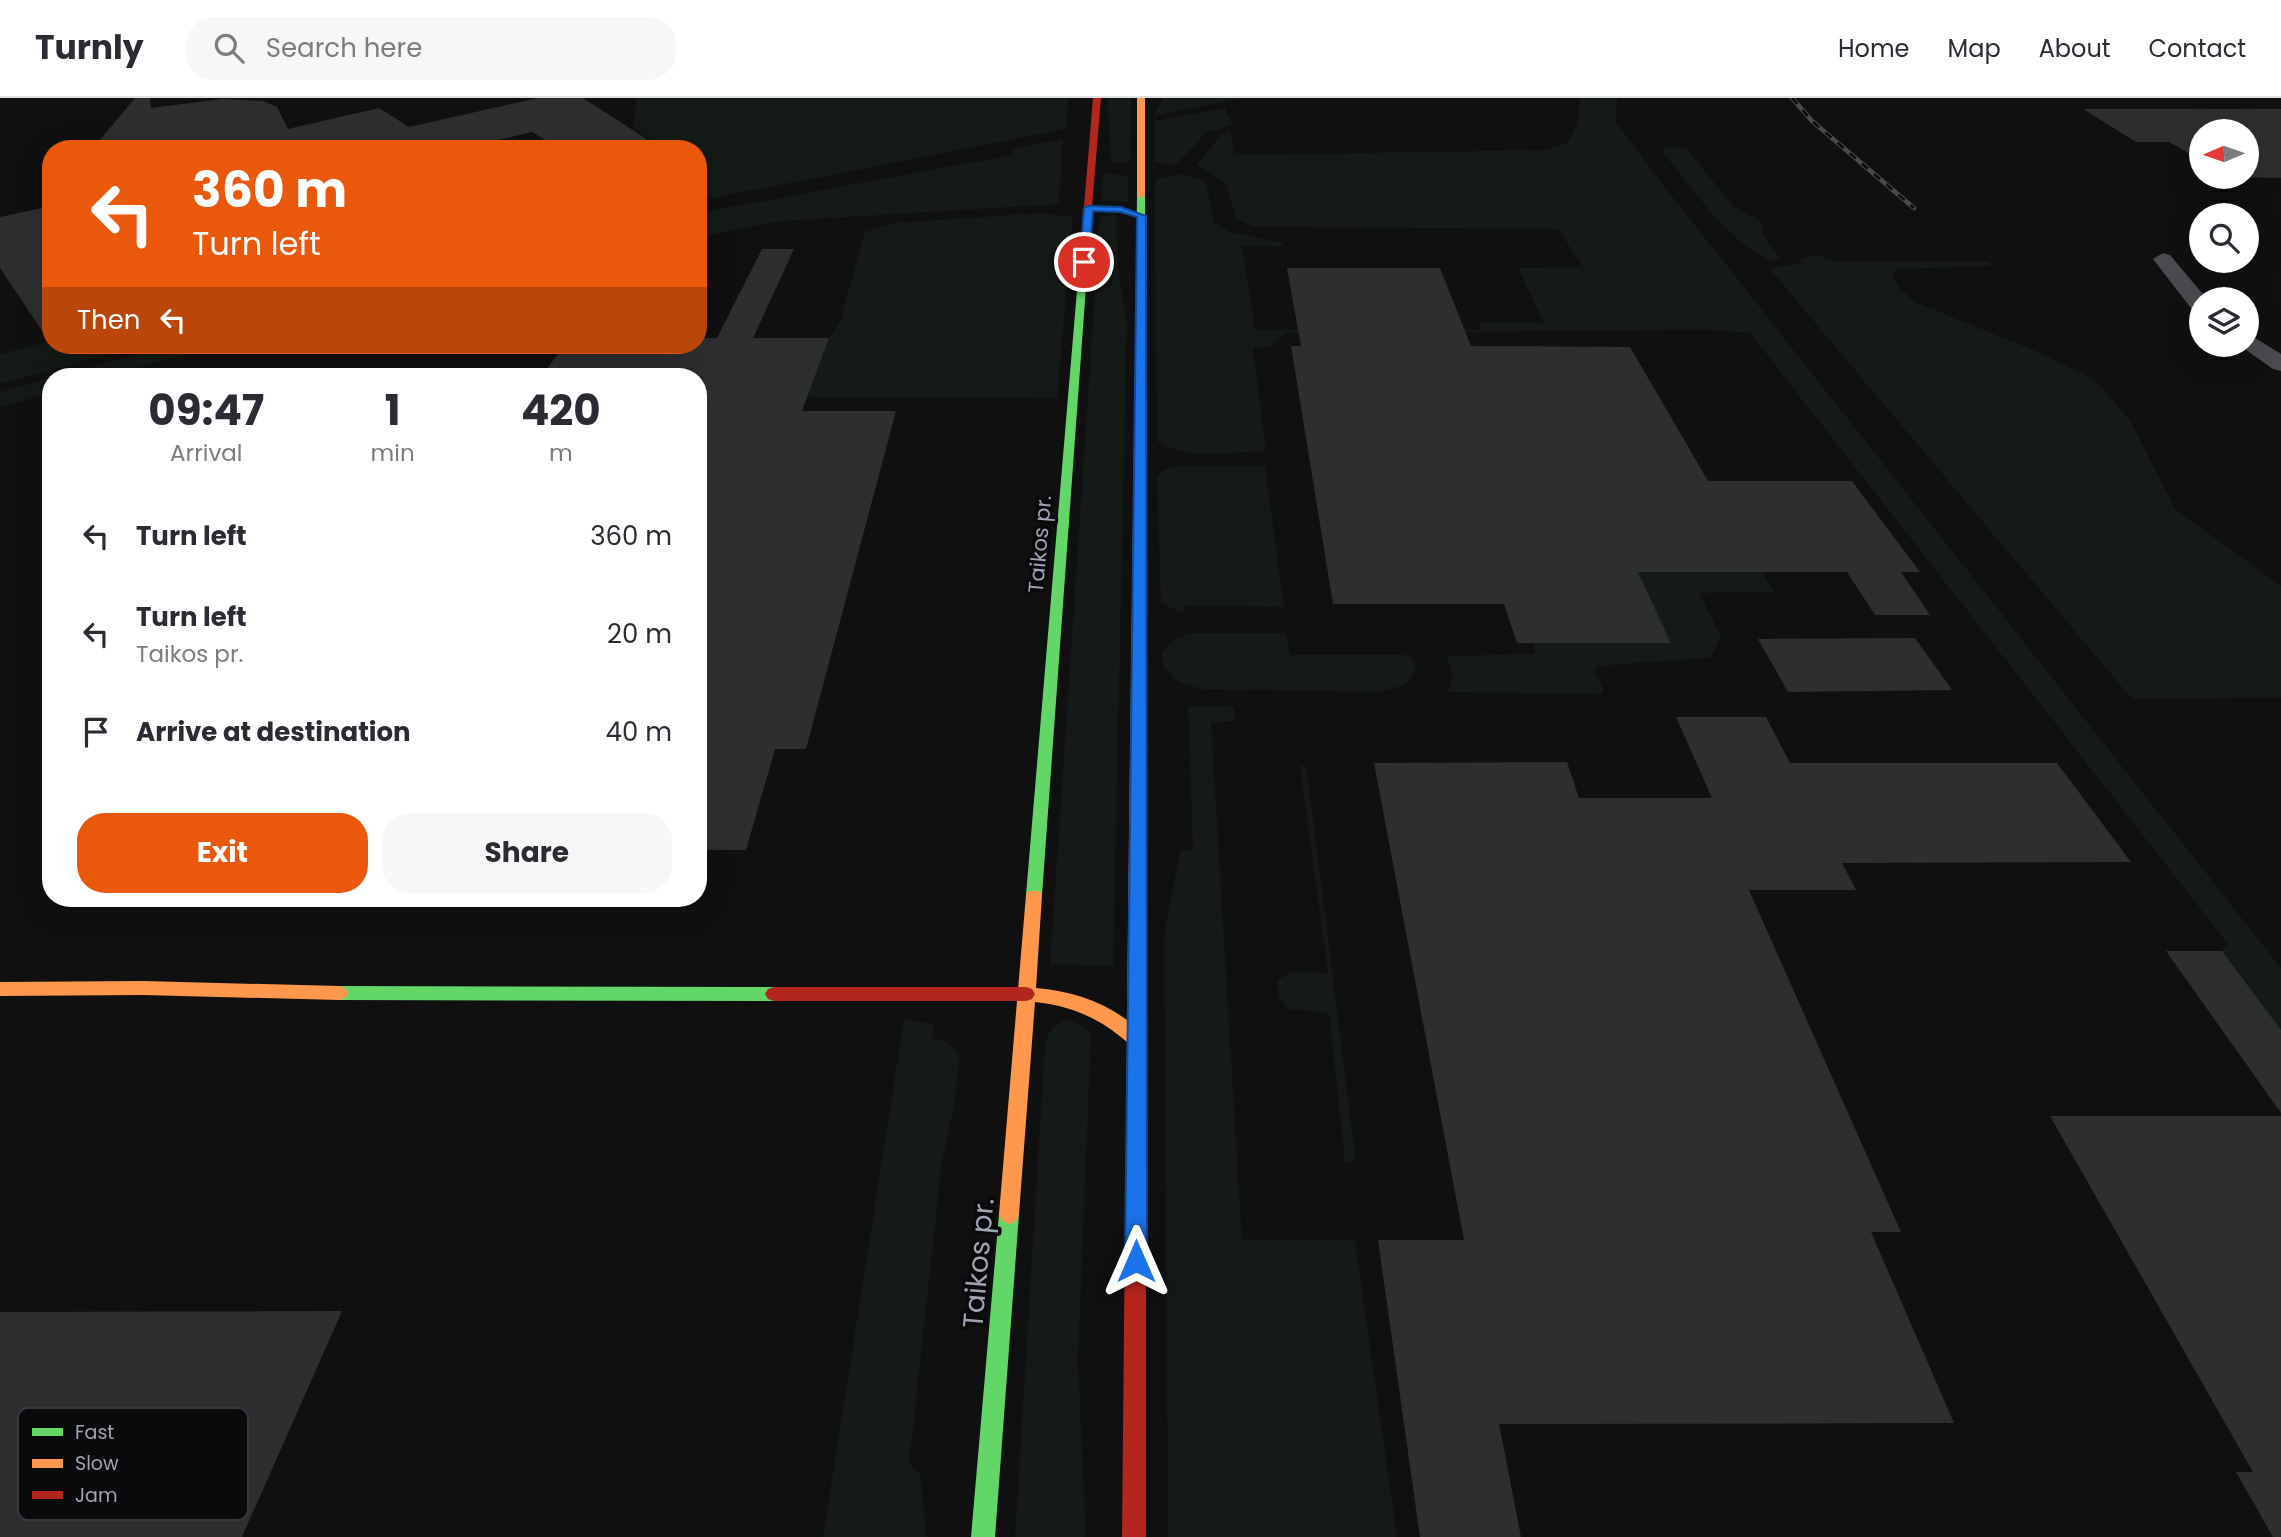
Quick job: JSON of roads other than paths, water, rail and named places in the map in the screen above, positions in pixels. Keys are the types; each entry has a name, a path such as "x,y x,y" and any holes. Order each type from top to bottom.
{"main road":[{"name":"Taikos pr.","path":"983,1537 1026,994 1094,208 1092,162 1097,98"},
{"path":"1134,1537 1141,98"},
{"path":"1092,162 1118,170 1140,170"},
{"path":"1121,209 1141,216"},
{"path":"0,989 143,988 408,994 1026,994 1073,997 1108,1012 1138,1040"}],"street":[{"path":"2163,259 2189,291"},
{"path":"2259,348 2281,364"}],"railway":[{"path":"1792,98 1812,121 1914,208"}]}
